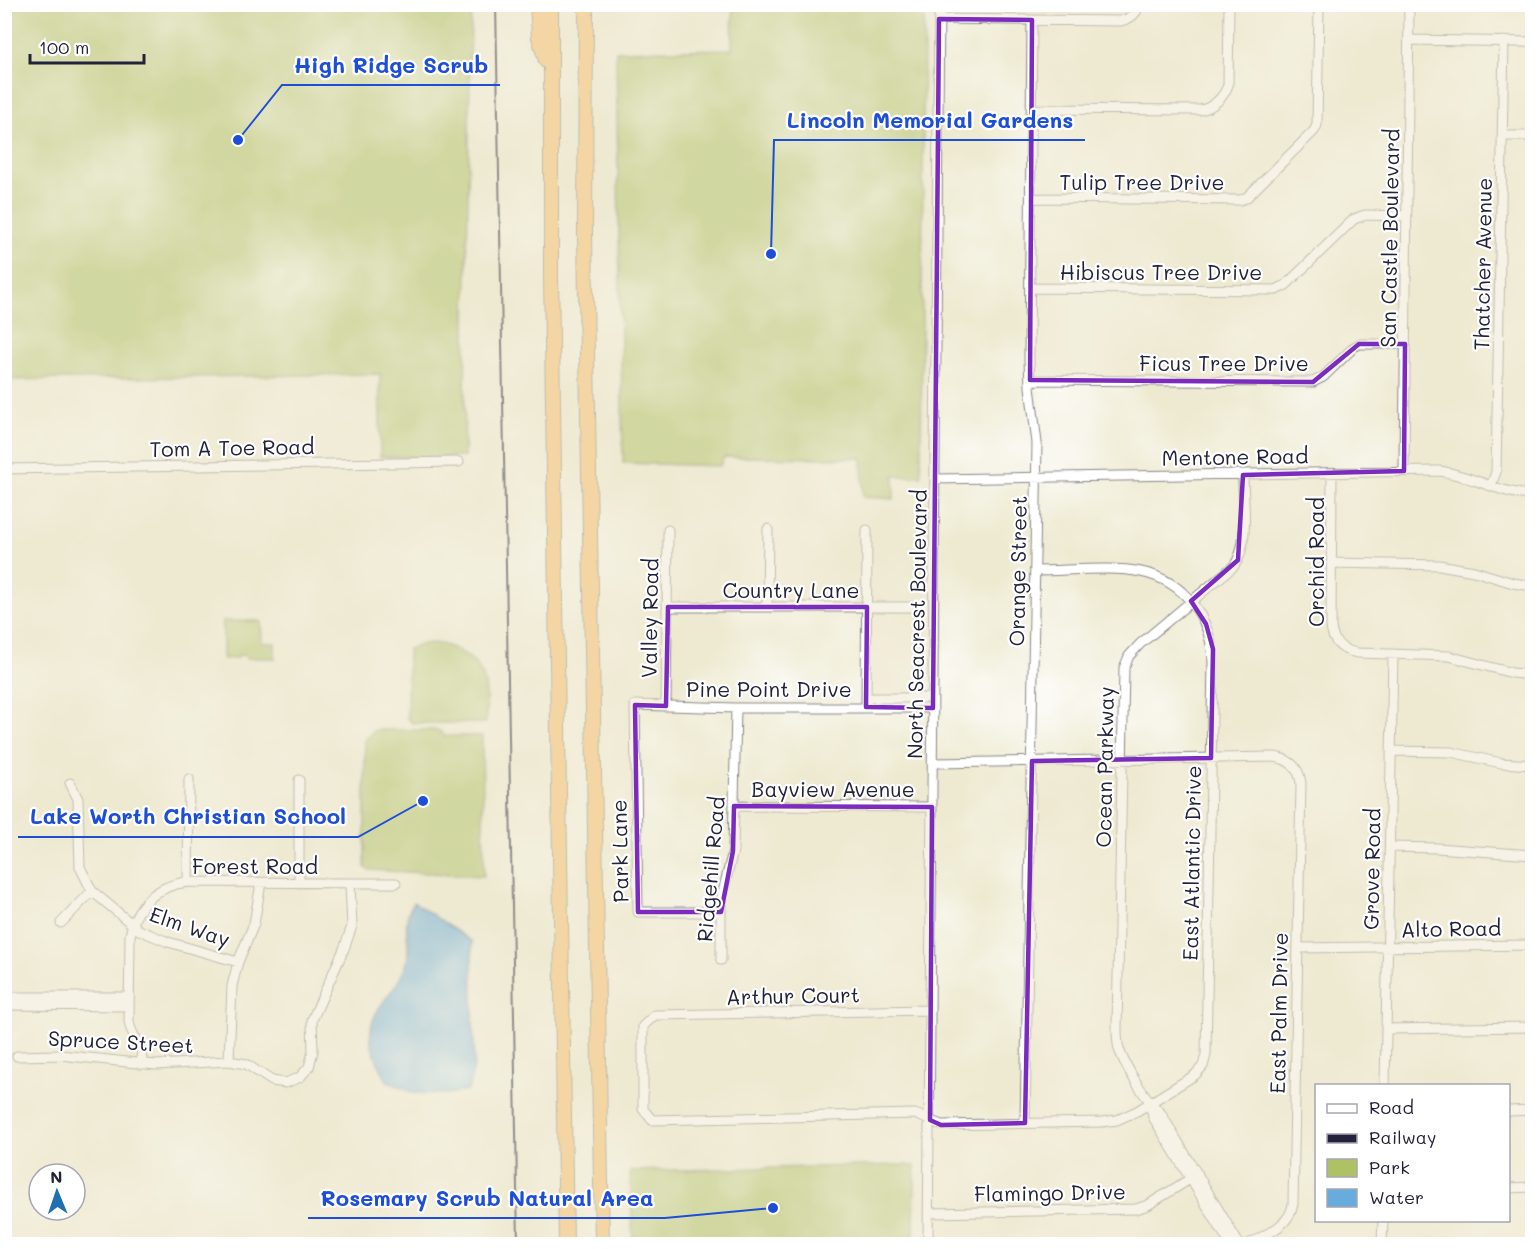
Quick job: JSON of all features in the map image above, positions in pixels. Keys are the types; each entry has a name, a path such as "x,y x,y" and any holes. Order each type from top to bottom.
{"highway":[{"path":"537,4 539,37 550,76"},
{"path":"551,4 551,276 566,1245"},
{"path":"586,4 585,236 602,1245"},
{"path":"586,32 597,4"}],"street":[{"name":"North Seacrest Boulevard","path":"928,1245 939,4"},
{"path":"939,20 1120,21 1131,18 1139,4"},
{"path":"1032,109 1200,110 1211,106 1228,86 1229,4"},
{"name":"Tulip Tree Drive","path":"1031,198 1240,200 1246,198 1306,139 1317,125 1319,4"},
{"name":"San Castle Boulevard","path":"1404,471 1409,4"},
{"name":"Orange Street","path":"1024,1123 1037,477 1036,431 1030,380 1032,20"},
{"path":"1408,39 1533,42"},
{"name":"Thatcher Avenue","path":"1491,486 1496,472 1504,41"},
{"path":"1503,136 1533,136"},
{"name":"Hibiscus Tree Drive","path":"1030,288 1276,290 1286,285 1354,219 1365,215 1407,216"},
{"name":"Ficus Tree Drive","path":"1030,380 1313,382 1323,377 1359,344 1406,344"},
{"name":"Tom A Toe Road","path":"4,469 459,462"},
{"name":"Orchid Road","path":"1332,472 1331,631 1335,641 1342,648 1358,653 1393,654"},
{"name":"Mentone Road","path":"935,479 1451,472 1515,493 1533,495"},
{"name":"Ocean Parkway","path":"1239,1245 1152,1117 1150,1103 1123,1058 1118,1043 1123,677 1126,661 1140,645 1234,566 1238,560 1243,540 1243,475"},
{"name":"Valley Road","path":"666,706 668,530"},
{"path":"767,607 768,530"},
{"path":"866,702 867,530"},
{"path":"1332,563 1438,565 1474,571 1513,583 1533,586"},
{"name":"East Atlantic Drive","path":"655,1015 643,1026 643,1109 652,1120 915,1114 941,1125 1110,1121 1125,1117 1195,1075 1205,1061 1213,649 1206,624 1191,601 1169,582 1139,571 1035,571"},
{"name":"Country Lane","path":"668,607 915,607"},
{"path":"1393,654 1449,656 1512,673 1533,675"},
{"name":"Grove Road","path":"1385,1084 1393,654"},
{"name":"Pine Point Drive","path":"634,705 736,708 866,702 933,703"},
{"name":"Park Lane","path":"634,705 638,912 721,912"},
{"name":"Ridgehill Road","path":"721,960 723,888 734,851 736,708"},
{"path":"1391,751 1451,752 1501,762 1533,765"},
{"name":"East Palm Drive","path":"1211,758 1274,757 1290,763 1298,771 1301,783 1292,1210 1282,1225 1249,1245"},
{"path":"933,763 1211,758"},
{"path":"188,882 189,779"},
{"path":"299,780 299,884"},
{"path":"61,923 92,891 80,867 78,799 70,783"},
{"name":"Bayview Avenue","path":"734,806 932,807"},
{"path":"1390,847 1533,855"},
{"name":"Forest Road","path":"141,1064 142,1049 129,1027 129,936 132,923 152,894 169,886 188,882 396,883"},
{"path":"229,1061 232,986 238,962 255,924 261,883"},
{"name":"Spruce Street","path":"17,1056 60,1055 141,1064 191,1065 229,1061 246,1064 272,1081 286,1083 300,1077 309,1066 313,1052 312,1020 352,926 350,884"},
{"name":"Elm Way","path":"92,891 139,930 168,942 238,962"},
{"name":"Alto Road","path":"1298,948 1533,945"},
{"path":"4,997 128,1002"},
{"path":"4,1005 68,1001"},
{"name":"Arthur Court","path":"655,1015 930,1010"},
{"path":"1386,1029 1533,1027"},
{"path":"1510,1111 1533,1110"},
{"name":"Ocean Parkway","path":"1194,1177 1230,1245"},
{"name":"Flamingo Drive","path":"929,1213 1136,1209 1148,1205 1194,1177"},
{"path":"1510,1188 1533,1187"},
{"path":"1382,1245 1383,1222"}],"highlighted area":[{"path":"939,19 1032,20 1030,380 1313,382 1359,344 1405,344 1404,471 1243,475 1238,560 1191,601 1206,624 1213,649 1211,758 1032,761 1025,1123 941,1125 930,1120 932,807 734,806 733,851 721,912 638,912 635,705 666,706 668,607 867,607 866,707 933,708"}],"green space":[{"path":"6,5 471,5 464,457 380,457 380,374 6,380"},
{"path":"733,5 924,5 921,476 894,476 894,499 863,497 862,458 724,457 720,466 623,463 616,51 732,49"},
{"path":"223,621 261,621 262,643 275,643 275,658 246,658 240,655 237,658 223,659"},
{"path":"433,643 459,651 479,669 486,690 486,723 412,723 407,718 408,649"},
{"path":"375,730 438,730 445,736 482,736 484,876 369,870 365,867 365,740"},
{"path":"915,1166 914,1244 633,1244 630,1171"}],"water":[{"path":"414,902 472,942 474,1066 468,1091 445,1094 413,1093 387,1081 372,1048 371,1030 374,1019 404,971 408,952 407,917"}],"railway":[{"path":"496,4 518,1244"}],"place":[{"name":"High Ridge Scrub","path":"238,140"},
{"name":"Lincoln Memorial Gardens","path":"771,254"},
{"name":"Lake Worth Christian School","path":"423,801"},
{"name":"Rosemary Scrub Natural Area","path":"773,1208"}]}
